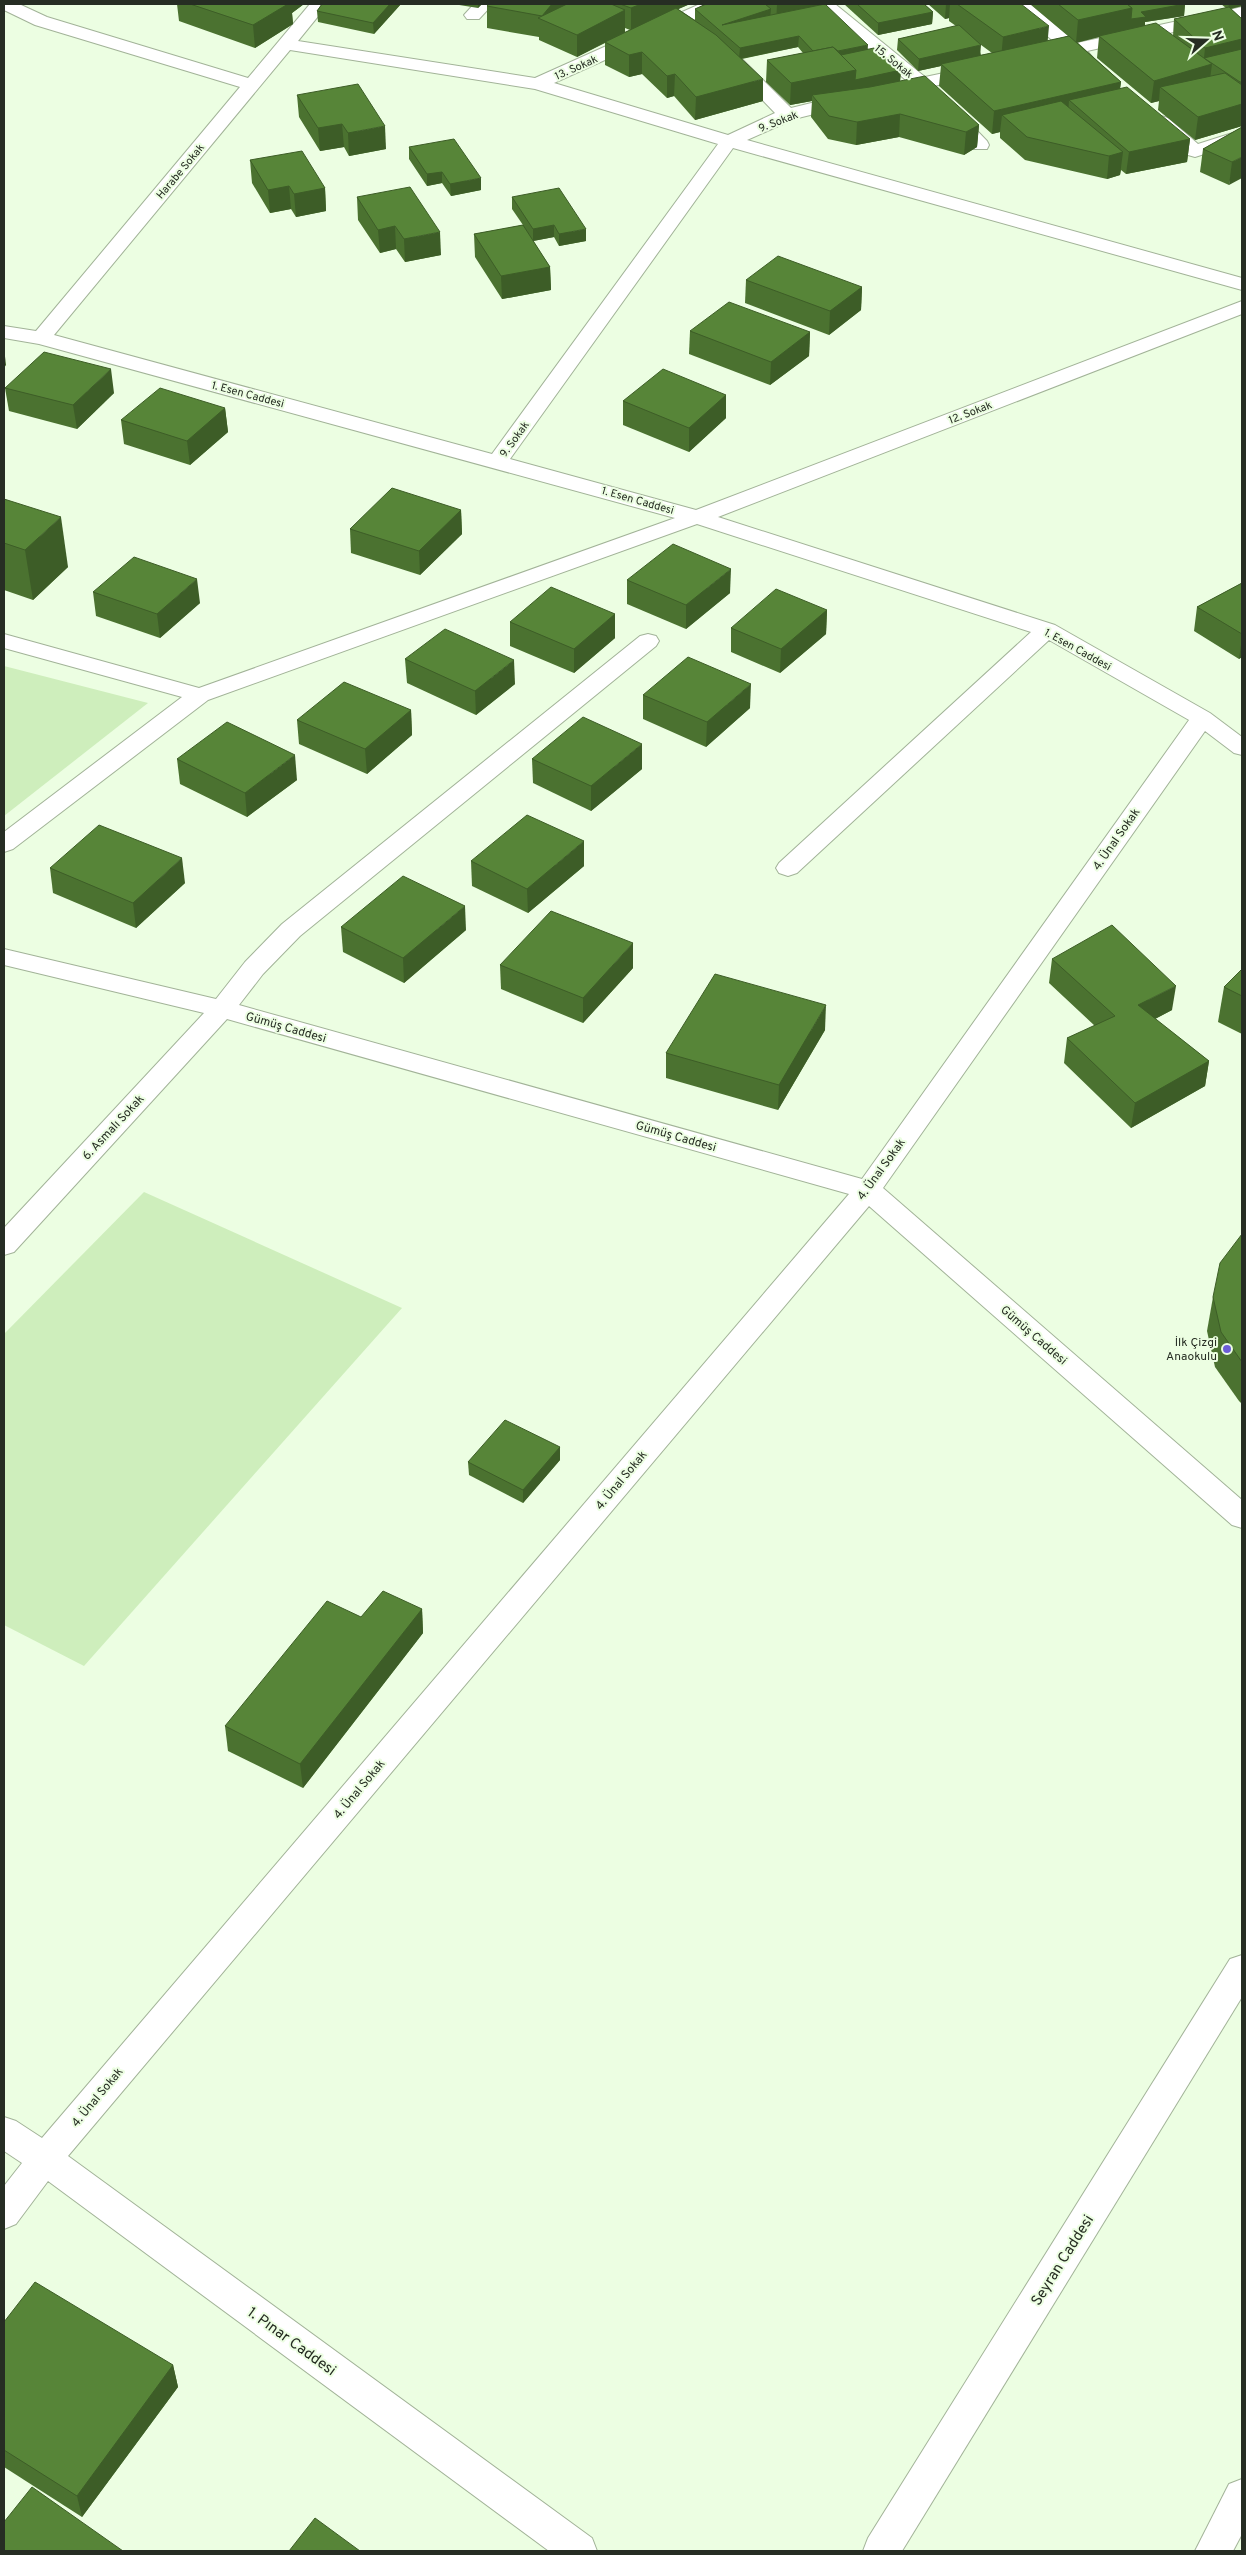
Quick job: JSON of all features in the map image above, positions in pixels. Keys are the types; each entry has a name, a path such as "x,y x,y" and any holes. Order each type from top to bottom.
{"street":[{"path":"4,4 41,21 251,86"},
{"name":"Harabe Sokak","path":"40,338 319,4"},
{"name":"13. Sokak","path":"537,84 714,4"},
{"name":"15. Sokak","path":"824,4 921,83 980,145"},
{"path":"1020,4 1096,68"},
{"path":"1026,60 1242,12"},
{"path":"669,24 687,34"},
{"path":"285,44 537,84 729,141 1242,284"},
{"path":"722,52 730,57 787,115"},
{"name":"9. Sokak","path":"498,461 729,141 787,115 997,66"},
{"path":"1150,113 1195,151 1242,136"},
{"name":"12. Sokak","path":"4,844 200,695 697,517 1242,307"},
{"name":"1. Esen Caddesi","path":"4,332 40,338 498,461 697,517 1047,630 1202,718 1242,748"},
{"path":"788,868 1047,630"},
{"path":"4,641 200,695"},
{"name":"6. Asmalı Sokak","path":"4,1244 222,1009 254,968 291,930 648,641"},
{"name":"4. Ünal Sokak","path":"4,2213 45,2159 868,1190 1202,718"},
{"name":"Gümüş Caddesi","path":"4,957 222,1009 868,1190 1242,1517"},
{"name":"Seyran Caddesi","path":"881,2551 1242,1969"},
{"name":"1. Pınar Caddesi","path":"4,2132 45,2159 579,2551"},
{"path":"1213,2551 1242,2497"}],"green space":[{"path":"4,666 148,703 4,816"},
{"path":"144,1192 402,1308 84,1666 4,1625 4,1334"}],"building":[{"path":"190,4 288,4 253,25"},
{"path":"322,4 390,4 373,23 317,11"},
{"path":"489,4 552,4 542,16 487,6"},
{"path":"567,4 611,4 625,10 577,35 538,18"},
{"path":"620,4 641,4 631,8"},
{"path":"706,4 765,4 771,9 722,25 825,4 868,45 838,51 833,47 813,51 799,36 740,48 695,9"},
{"path":"857,4 924,4 933,12 878,23"},
{"path":"957,4 1021,4 1049,26 1003,37"},
{"path":"1058,4 1127,4 1132,8 1078,20"},
{"path":"1127,4 1185,4 1141,12 1146,17 1131,19 1132,8"},
{"path":"1229,7 1242,19 1242,39 1205,48 1174,19"},
{"path":"676,8 716,35 763,79 696,97 675,74 667,76 642,52 629,55 605,42"},
{"path":"1156,23 1212,64 1154,81 1099,36"},
{"path":"959,25 981,45 919,59 898,39"},
{"path":"1069,36 1121,82 994,111 941,64"},
{"path":"833,47 856,70 791,83 767,60"},
{"path":"874,48 901,70 855,80 856,70 841,55"},
{"path":"1242,49 1242,82 1204,58"},
{"path":"1225,73 1242,85 1242,104 1198,117 1160,87"},
{"path":"925,76 979,125 966,132 900,114 857,122 829,116 812,95 870,87"},
{"path":"358,84 385,126 348,133 342,124 318,128 297,95"},
{"path":"1127,87 1190,139 1129,152 1069,100"},
{"path":"1061,101 1123,152 1109,156 1027,137 1002,115"},
{"path":"1242,127 1242,157 1232,162 1203,149"},
{"path":"454,139 481,178 450,184 442,172 427,174 409,147"},
{"path":"302,151 325,188 294,194 289,186 268,190 250,160"},
{"path":"410,187 440,232 404,239 395,226 378,230 357,197"},
{"path":"559,188 586,229 559,234 554,225 533,229 512,197"},
{"path":"523,225 550,267 501,276 474,234"},
{"path":"778,256 862,287 830,311 746,280"},
{"path":"729,302 810,332 771,362 690,331"},
{"path":"44,352 111,369 73,405 5,388"},
{"path":"663,369 726,395 689,428 623,401"},
{"path":"160,388 225,408 187,441 121,420"},
{"path":"392,488 461,510 419,551 350,529"},
{"path":"4,499 61,517 25,550 4,543"},
{"path":"673,544 731,569 686,605 627,580"},
{"path":"134,557 197,579 157,614 93,592"},
{"path":"1242,583 1242,634 1197,607"},
{"path":"551,587 615,614 574,649 510,622"},
{"path":"776,589 827,610 781,649 731,628"},
{"path":"445,629 514,660 475,691 405,659"},
{"path":"688,657 751,684 707,722 643,695"},
{"path":"344,682 411,710 365,749 297,720"},
{"path":"583,717 642,744 591,786 532,759"},
{"path":"227,722 295,755 245,793 177,759"},
{"path":"527,815 584,841 527,889 471,861"},
{"path":"99,825 182,858 133,903 50,868"},
{"path":"403,876 465,906 403,958 341,927"},
{"path":"551,911 633,943 583,998 500,965"},
{"path":"1112,925 1176,986 1138,1005 1209,1061 1135,1103 1067,1038 1115,1016 1052,959"},
{"path":"1242,969 1242,996 1224,987"},
{"path":"715,974 826,1005 779,1085 666,1053"},
{"path":"1242,1234 1242,1362 1221,1332 1213,1297 1220,1263"},
{"path":"505,1420 560,1447 523,1490 468,1462"},
{"path":"383,1591 422,1609 300,1764 225,1726 327,1601 361,1617"},
{"path":"35,2282 173,2365 77,2496 4,2450 4,2322"},
{"path":"32,2487 123,2551 4,2551 4,2522"},
{"path":"315,2518 360,2551 289,2551"}],"place":[{"name":"İlk Çizgi Anaokulu","path":"1227,1349"}]}
